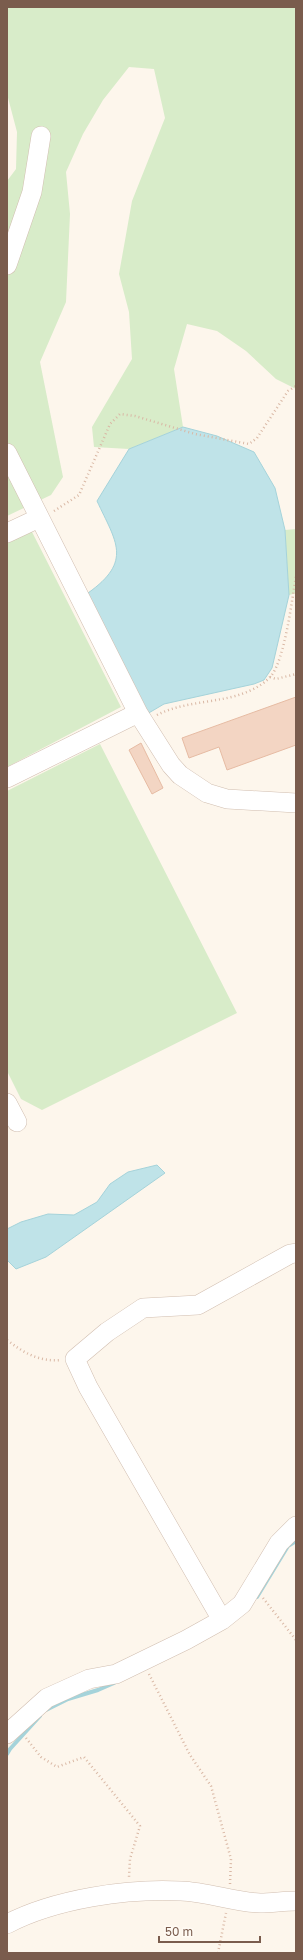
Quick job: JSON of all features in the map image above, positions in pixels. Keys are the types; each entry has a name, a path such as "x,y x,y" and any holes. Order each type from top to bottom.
{"street":[{"path":"7,266 32,192 41,136"},
{"path":"7,453 142,718 171,765 180,775 207,793 228,799 296,803"},
{"path":"7,533 39,518"},
{"path":"7,778 142,718"},
{"path":"7,1103 16,1122"},
{"path":"222,1620 88,1387 75,1358 108,1332 143,1308 198,1305 290,1254 296,1253"},
{"path":"12,1730 47,1698 89,1679 116,1674 186,1640 222,1620 242,1604 279,1543 296,1526"},
{"path":"7,1924 26,1914 45,1908 128,1892 152,1890 183,1891 259,1903 296,1901"}],"path":[{"path":"39,518 79,495 110,424 120,414 136,416 195,434 249,444 258,438 288,391 296,386"},
{"path":"142,718 185,706 227,698 259,687 270,677 275,670 282,648 296,576"},
{"path":"270,677 276,678 296,674"},
{"path":"7,1340 24,1353 49,1361 75,1358"},
{"path":"254,1585 296,1640"},
{"path":"142,1661 190,1755 211,1786 231,1859 229,1898 218,1953"},
{"path":"12,1730 41,1757 58,1767 84,1757 140,1826 130,1859 128,1892"}],"green space":[{"path":"7,7 296,7 296,389 276,379 246,351 217,331 187,324 174,369 183,427 129,449 94,447 92,427 132,359 129,312 119,274 132,201 165,118 154,69 129,67 103,100 83,134 66,172 70,214 66,302 40,362 63,477 51,495 7,516 7,181 16,169 17,132 7,94"},
{"path":"29,526 121,707 7,767 7,537"},
{"path":"296,529 296,593 289,595 285,530"},
{"path":"100,744 237,1013 42,1110 21,1099 7,1071 7,791"}],"water":[{"path":"183,427 217,436 254,452 275,488 285,530 289,595 272,668 264,680 254,684 164,704 147,714 80,591 88,593 102,582 111,571 116,561 114,540 97,501 129,449"},
{"path":"157,1165 165,1173 46,1257 16,1269 7,1260 7,1229 21,1222 48,1214 74,1215 97,1202 110,1184 128,1172"}],"building":[{"path":"296,697 296,745 227,770 219,747 189,758 182,738"},
{"path":"141,743 163,788 152,794 129,750"}],"waterway":[{"path":"257,1597 288,1546 296,1541"},
{"path":"46,1710 68,1699 98,1690 114,1683"},
{"path":"7,1754 40,1716"}]}
